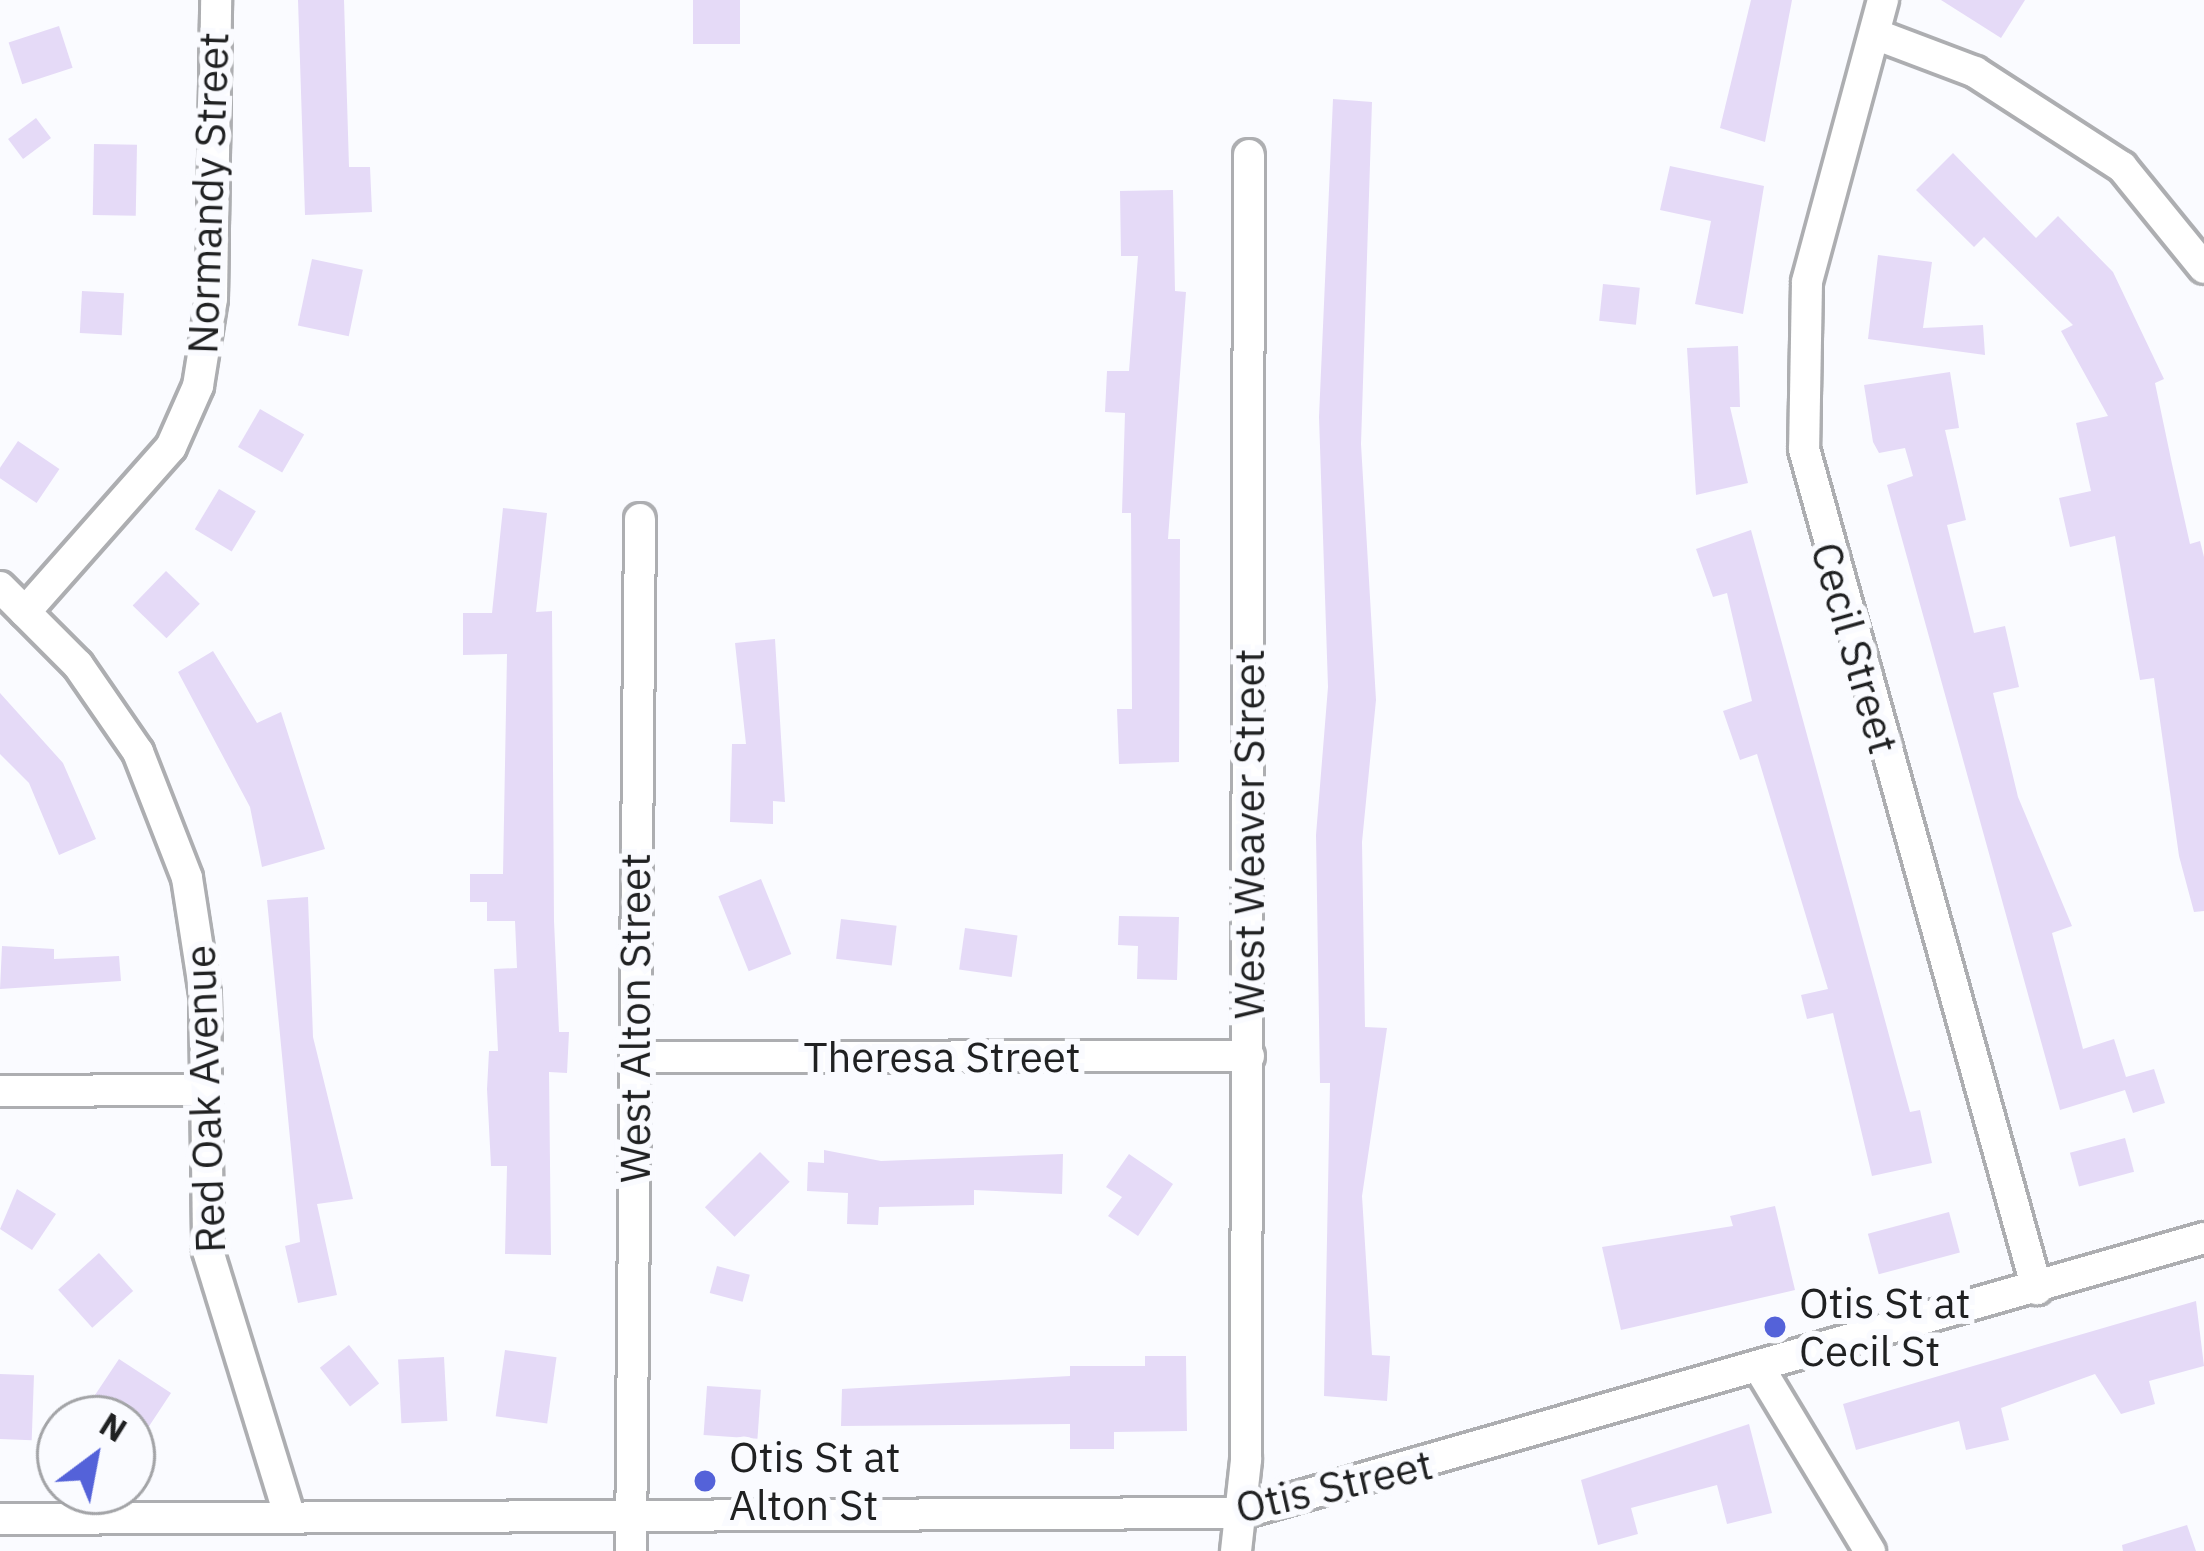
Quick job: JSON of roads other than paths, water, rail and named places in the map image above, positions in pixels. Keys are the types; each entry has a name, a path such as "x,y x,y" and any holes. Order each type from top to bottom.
{"street":[{"name":"Normandy Street","path":"25,611 171,447 197,386 212,299 215,0"},
{"name":"Cecil Street","path":"1883,0 1807,282 1804,449 2037,1288"},
{"path":"1874,34 1975,72 2122,167 2204,268"},
{"name":"West Weaver Street","path":"1236,1551 1242,1513 1249,1056 1249,155"},
{"name":"West Alton Street","path":"631,1551 640,519"},
{"name":"Red Oak Avenue","path":"0,587 78,665 157,789 199,928 213,1281 290,1517"},
{"name":"Theresa Street","path":"635,1057 1249,1056"},
{"path":"0,1091 202,1090"},
{"name":"Otis Street","path":"0,1519 1242,1513 1760,1369 2204,1238"},
{"path":"1760,1369 1870,1551"}],"place":[{"name":"Otis St at Cecil St","path":"1775,1327"},
{"name":"Otis St at Alton St","path":"705,1481"}]}
